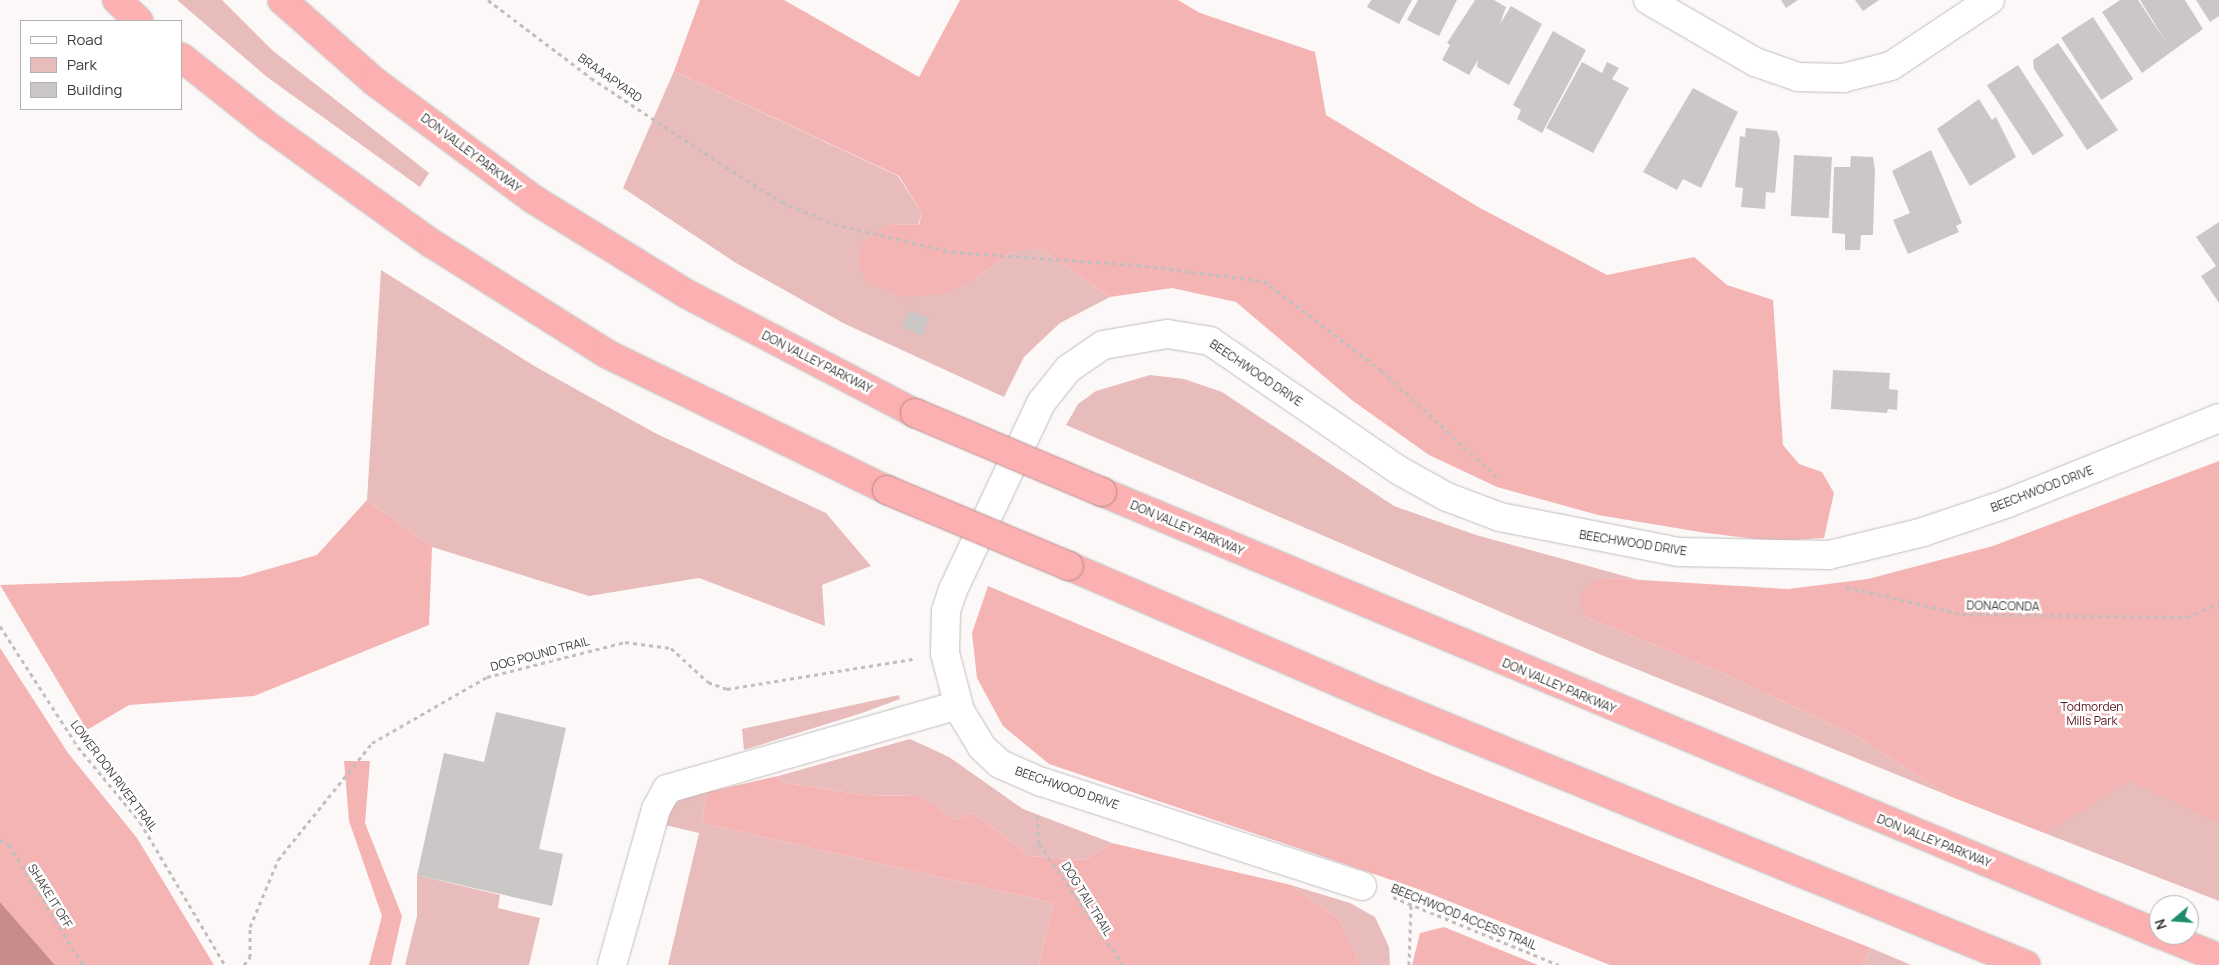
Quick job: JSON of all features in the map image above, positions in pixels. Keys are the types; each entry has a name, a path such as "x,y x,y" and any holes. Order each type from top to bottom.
{"highway":[{"path":"117,0 138,20"},
{"name":"DON VALLEY PARKWAY","path":"282,0 375,82 534,199 687,294 915,413 2149,929"},
{"path":"182,58 268,126 430,243 607,354 886,490 1069,566 1394,706 2026,965"},
{"name":"DON VALLEY PARKWAY","path":"2188,945 2219,958"}],"street":[{"path":"1648,0 1755,62 1798,78 1843,78 1891,66 1990,0"},
{"name":"BEECHWOOD DRIVE","path":"1362,886 1041,782 1000,764 982,747 958,705 945,653 946,611 953,590 1041,403 1068,369 1102,345 1167,334 1210,341 1400,471 1447,497 1500,517 1680,552 1829,555 1886,541 2008,503 2219,418"},
{"path":"612,965 656,809 667,789 958,705"}],"path":[{"name":"BRAAAPYARD","path":"488,0 546,40 591,78 726,167"},
{"name":"DONACONDA","path":"1844,586 1962,614 2188,617 2219,603"},
{"name":"LOWER DON RIVER TRAIL","path":"0,626 78,747 140,822 225,965"},
{"name":"DOG POUND TRAIL","path":"244,965 250,957 250,927 278,860 372,743 488,677 625,642 668,646 708,682 736,689 945,653"},
{"name":"DOG TAIL TRAIL","path":"1041,782 1039,844 1123,965"},
{"name":"SHAKE IT OFF","path":"0,840 9,845 83,965"},
{"name":"BEECHWOOD ACCESS TRAIL","path":"1362,886 1411,904 1559,965"},
{"path":"1409,965 1411,904"}],"green space":[{"path":"177,0 222,0 272,50 429,173 420,187 267,77"},
{"path":"700,0 784,0 919,77 960,0 1178,0 1200,13 1315,52 1326,115 1480,208 1607,275 1694,257 1727,285 1773,300 1783,445 1799,464 1822,472 1834,493 1824,538 1773,541 1706,533 1598,515 1497,487 1429,455 1353,401 1236,302 1172,288 1110,297 1041,249 1012,251 976,279 945,294 902,297 868,283 858,264 861,244 889,224 919,225 922,213 899,176 674,71"},
{"path":"674,71 898,176 922,213 918,225 889,224 976,279 1013,250 1041,249 1110,297 1060,323 1024,357 1004,397 843,323 736,263 623,188"},
{"path":"381,270 536,367 655,433 826,513 871,566 822,585 825,626 699,578 589,596 432,547 367,500"},
{"path":"1150,375 1184,379 1222,392 1394,506 1476,535 1639,580 1609,578 1584,616 1727,675 1860,738 1947,795 1599,654 1066,425 1078,404 1096,391"},
{"name":"Todmorden Mills Park","path":"2219,461 2219,901 1947,795"},
{"name":"Todmorden Mills Park","path":"2219,461 2219,824 2130,781 2046,833 1947,795 1860,738 1727,675 1584,616 1579,596 1591,582 1609,578 1788,589 1868,579 1993,546"},
{"path":"367,500 432,547 429,625 254,696 129,705 87,730 0,585 241,577 317,555"},
{"path":"988,586 1432,774 1871,948 1862,965 1610,965 1418,889 1049,764 1003,726 977,678 972,633"},
{"path":"0,648 68,753 137,838 214,965 55,965 0,902"},
{"path":"899,695 900,699 862,713 744,750 742,729"},
{"path":"910,739 949,757 1023,809 1112,843 1085,860 1030,856 973,813 956,820 921,796 863,795 782,782 778,776"},
{"path":"344,761 370,761 365,823 402,916 391,965 369,965 382,916 349,821"},
{"path":"778,776 782,782 863,795 921,796 956,820 973,813 1030,856 1085,860 1112,843 1291,885 1338,918 1361,965 1039,965 1053,903 702,823 707,792"},
{"path":"707,792 702,823 1053,903 1039,965 668,965 699,833 665,825 663,816 681,799"},
{"path":"417,875 500,895 498,908 540,918 529,965 405,965 417,916"},
{"path":"1291,885 1350,903 1375,917 1389,947 1390,965 1361,965 1338,918"},
{"path":"1444,927 1538,965 1412,965 1420,933"},
{"path":"1871,948 1911,965 1862,965"}],"shaded area":[{"path":"0,902 55,965 0,965"}],"building":[{"path":"1371,0 1412,0 1399,24 1367,7"},
{"path":"1418,0 1457,0 1439,36 1407,20"},
{"path":"1475,0 1494,0 1506,7 1500,24 1511,6 1542,24 1509,85 1477,67 1478,60 1469,75 1442,60 1450,45 1447,43"},
{"path":"1781,0 1798,0 1786,8"},
{"path":"1855,0 1879,0 1863,11"},
{"path":"2120,0 2138,0 2168,45 2140,0 2185,0 2203,29 2142,73 2102,12"},
{"path":"2196,0 2219,0 2219,16 2210,22"},
{"path":"2093,17 2133,79 2101,100 2061,38"},
{"path":"1553,31 1586,50 1542,133 1517,119 1521,110 1513,105"},
{"path":"2058,43 2118,130 2087,150 2034,69 2033,60"},
{"path":"1582,62 1602,73 1607,62 1619,68 1612,79 1629,88 1593,153 1546,128"},
{"path":"2018,65 2064,135 2033,156 1987,85"},
{"path":"1693,88 1738,112 1701,188 1683,179 1677,190 1643,172"},
{"path":"1979,99 1992,120 1996,117 2016,157 1970,186 1937,129"},
{"path":"1746,128 1777,131 1780,140 1775,193 1766,192 1765,209 1741,207 1743,188 1735,187 1740,136 1745,137"},
{"path":"1931,150 1962,223 1956,226 1959,232 1908,254 1893,220 1910,213 1892,171"},
{"path":"1794,155 1832,157 1829,218 1791,216"},
{"path":"1851,156 1873,157 1875,170 1873,235 1861,235 1860,250 1845,250 1845,234 1832,233 1834,167 1850,167"},
{"path":"2219,222 2219,303 2201,276 2216,266 2196,237"},
{"path":"909,310 929,318 922,336 902,328"},
{"path":"1833,370 1890,373 1889,389 1898,390 1897,410 1888,409 1887,413 1831,409"},
{"path":"496,712 566,728 539,849 563,854 552,906 417,875 444,753 484,762"}]}
